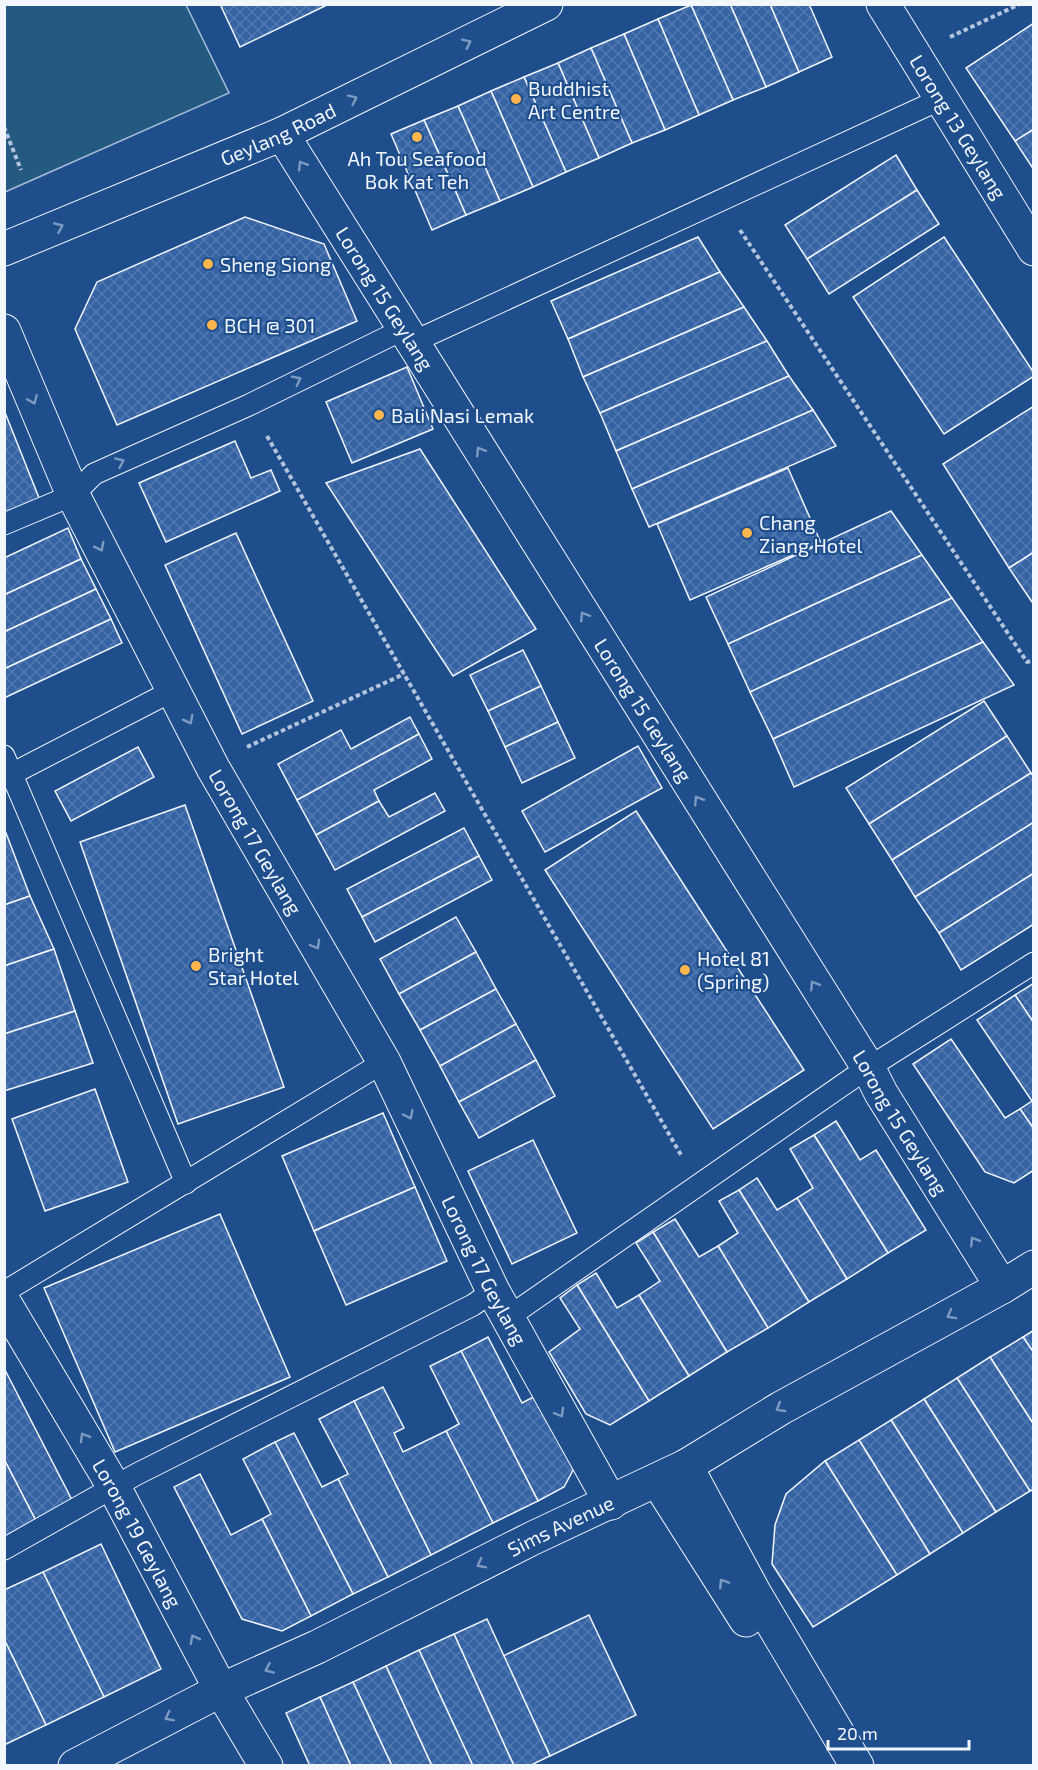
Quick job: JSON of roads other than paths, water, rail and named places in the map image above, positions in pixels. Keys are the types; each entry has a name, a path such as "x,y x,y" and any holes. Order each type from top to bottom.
{"street":[{"name":"Lorong 13 Geylang","path":"883,4 1034,249"},
{"name":"Geylang Road","path":"4,249 282,134 543,5"},
{"name":"Lorong 15 Geylang","path":"282,134 796,957 869,1069 881,1093 1002,1287"},
{"name":"Lorong 17 Geylang","path":"4,331 73,495 213,768 384,1062 500,1305 611,1503"},
{"name":"Sims Avenue","path":"75,1766 221,1690 317,1647 533,1538 686,1466 781,1408 1002,1287 1034,1267"},
{"name":"Lorong 19 Geylang","path":"4,1302 114,1488 221,1690 266,1766"},
{"path":"686,1466 755,1594 857,1766"},
{"path":"657,1480 777,1668 833,1766"}],"lane":[{"path":"4,524 73,495 94,474 720,200 941,99"},
{"path":"174,690 7,769 186,1183"},
{"path":"4,1549 114,1488 473,1305 500,1305 698,1184 869,1069 1034,963"},
{"path":"4,1292 384,1062"}],"place":[{"name":"Buddhist Art Centre","path":"516,99"},
{"name":"Ah Tou Seafood Bok Kat Teh","path":"417,137"},
{"name":"Sheng Siong","path":"208,264"},
{"name":"BCH @ 301","path":"212,325"},
{"name":"Bali Nasi Lemak","path":"379,415"},
{"name":"Chang Ziang Hotel","path":"747,533"},
{"name":"Bright Star Hotel","path":"196,966"},
{"name":"Hotel 81 (Spring)","path":"685,970"}]}
